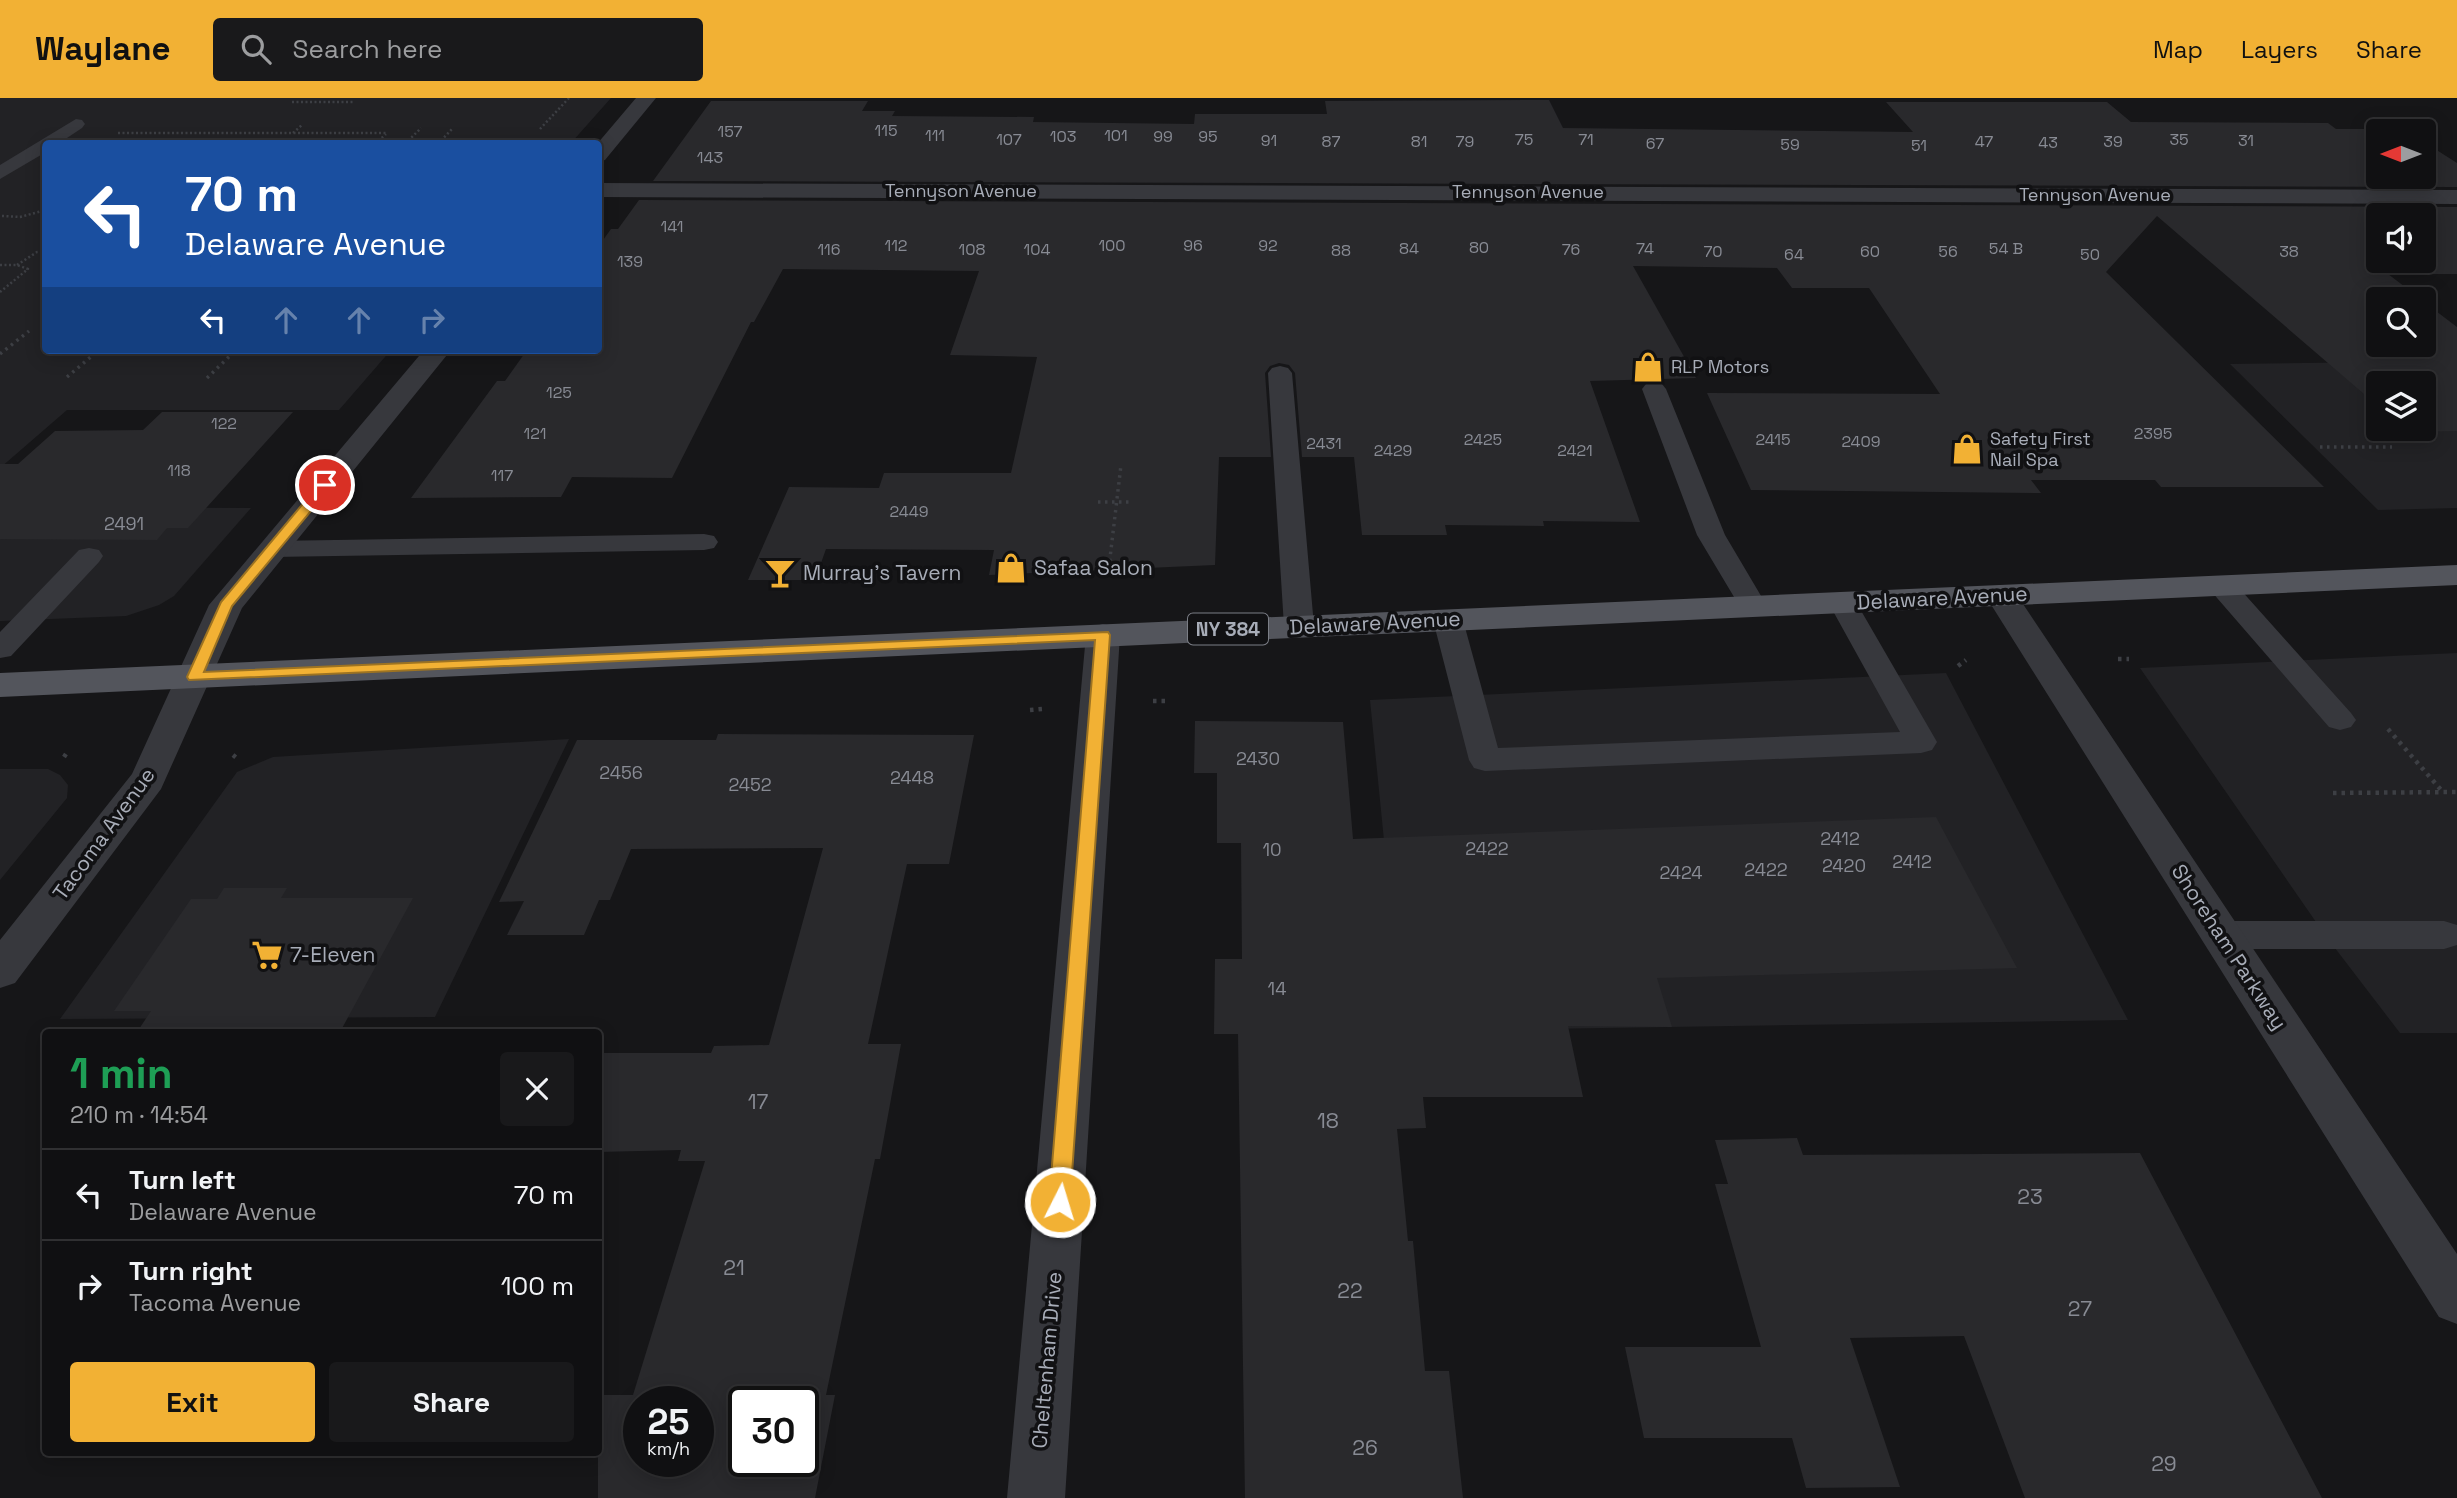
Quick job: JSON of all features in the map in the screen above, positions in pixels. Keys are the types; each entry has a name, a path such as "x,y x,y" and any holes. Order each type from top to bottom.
{"main road":[{"name":"Delaware Avenue","path":"0,685 2457,575"}],"street":[{"path":"602,151 646,98"},
{"name":"Tennyson Avenue","path":"602,190 2457,197"},
{"name":"Tacoma Avenue","path":"3,962 148,780 226,605 435,354"},
{"name":"Shoreham Parkway","path":"2001,595 2457,1299"},
{"name":"Cheltenham Drive","path":"1035,1498 1103,635"}],"lane":[{"path":"56,140 76,124"},
{"path":"5,180 42,151"},
{"path":"1280,373 1299,626"},
{"path":"1654,389 1711,535 1753,606"},
{"path":"272,549 704,542"},
{"path":"0,649 89,556"},
{"path":"2221,585 2340,720"},
{"path":"1448,620 1485,760 1921,742 1842,602"},
{"path":"2221,935 2444,935"}],"path":[{"path":"540,129 569,98"},
{"path":"292,102 354,102"},
{"path":"292,134 303,124"},
{"path":"409,140 421,128"},
{"path":"442,140 452,130"},
{"path":"118,133 386,133 379,140"},
{"path":"1,215 20,217 42,211"},
{"path":"17,265 42,251"},
{"path":"0,265 17,265 27,269 27,272 0,292"},
{"path":"0,354 29,331"},
{"path":"67,377 94,354"},
{"path":"207,378 232,354"},
{"path":"2320,447 2392,447"},
{"path":"1108,575 1121,465"},
{"path":"1098,502 1132,502"},
{"path":"2118,659 2129,659"},
{"path":"1958,666 1966,660"},
{"path":"1152,702 1167,701"},
{"path":"2381,720 2442,792"},
{"path":"64,757 68,751"},
{"path":"233,755 239,760"},
{"path":"2333,793 2457,792"}],"shaded area":[{"path":"0,98 611,98 574,140 42,140 42,354 388,354 339,410 67,410 0,468"},
{"path":"2457,361 2457,508 2378,510 2230,364"},
{"path":"0,507 251,508 174,596 159,605 126,616 0,621"},
{"path":"2457,653 2457,1033 2400,1033 2325,935 2140,668"},
{"path":"1946,673 2128,1020 1403,1031 1370,700"},
{"path":"569,739 435,1017 60,1019 237,772 273,757"},
{"path":"0,769 48,769 60,775 68,785 67,798 0,880"}],"building":[{"path":"1549,100 1563,128 1913,132 1886,102 2107,102 2131,122 2328,123 2336,129 2366,129 2366,187 653,181 711,101 868,101 862,111 895,111 892,116 1034,117 1033,122 1194,124 1195,114 1327,114 1325,101"},
{"path":"2436,150 2457,163 2457,187 2436,187"},
{"path":"639,200 2366,207 2366,273 2436,273 2436,207 2457,207 2457,274 2388,274 2405,287 2366,287 2366,357 2436,357 2436,311 2457,327 2457,431 2436,431 2436,371 2366,371 2366,396 2157,216 2106,272 2324,487 2161,487 2155,480 2031,480 2041,493 1751,490 1707,393 1940,394 1869,288 1792,288 1777,268 1633,266 1696,378 1590,381 1640,522 1543,521 1544,526 1445,525 1447,535 1362,535 1354,457 1302,457 1295,373 1289,365 1279,363 1270,366 1265,373 1271,457 1219,457 1215,565 989,575 994,550 826,549 815,580 748,580 789,487 879,488 884,473 1011,473 1037,357 950,355 979,271 783,269 754,322 751,322 672,478 572,477 561,497 411,498 497,381 505,381 524,354 602,354 602,241 611,229 618,229"},
{"path":"162,412 293,412 188,528 167,528 157,540 0,539 0,464 18,464 55,431 143,430"},
{"path":"1195,721 1343,722 1353,839 1936,817 2017,968 1657,978 1672,1027 1568,1026 1583,1097 1423,1097 1426,1128 1397,1129 1408,1241 1413,1241 1425,1371 1449,1371 1463,1498 1245,1498 1238,1034 1214,1034 1215,959 1242,959 1241,843 1217,843 1217,773 1194,773"},
{"path":"718,734 974,735 949,864 907,864 868,1044 901,1044 880,1159 875,1159 826,1395 835,1395 815,1498 598,1498 598,1456 602,1456 602,1395 623,1395 623,1477 714,1477 714,1386 636,1386 705,1161 678,1161 681,1150 602,1152 602,1053 711,1053 714,1046 769,1045 823,848 631,849 610,900 599,900 584,935 507,935 524,901 499,902 577,740 716,740"},
{"name":"7-Eleven","path":"224,888 287,888 281,898 413,898 342,1029 139,1029 151,1011 114,1011 191,899 217,899"},
{"path":"1797,1138 1803,1155 2140,1153 2322,1498 2025,1498 1964,1336 1850,1338 1900,1487 1806,1488 1792,1438 1644,1438 1625,1347 1761,1347 1715,1184 1728,1184 1715,1140"}],"place":[{"name":"RLP Motors","path":"1648,367"},
{"name":"Safety First Nail Spa","path":"1967,449"},
{"name":"Safaa Salon","path":"1011,568"},
{"name":"Murray's Tavern","path":"780,573"},
{"name":"7-Eleven","path":"267,955"}],"route":[{"path":"325,485 226,605 194,677 1103,635 1060,1202"}]}
